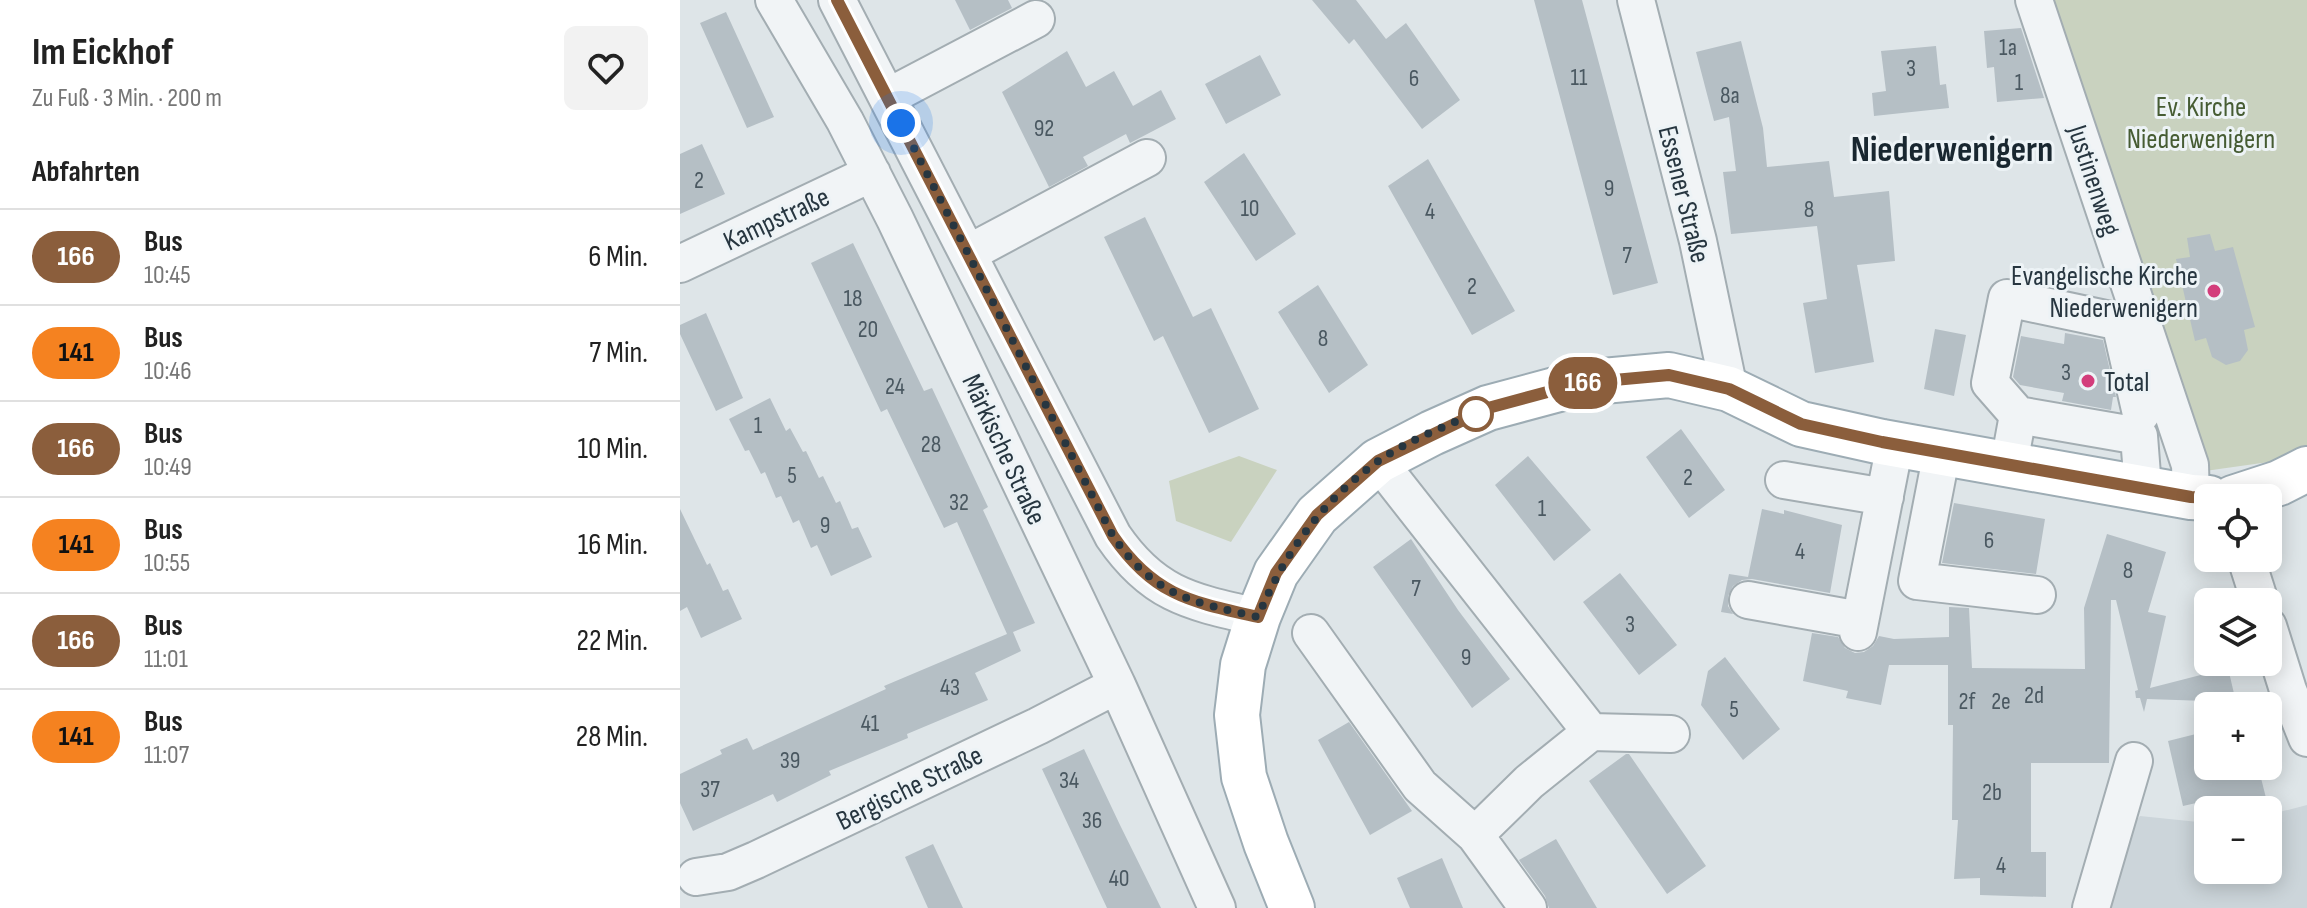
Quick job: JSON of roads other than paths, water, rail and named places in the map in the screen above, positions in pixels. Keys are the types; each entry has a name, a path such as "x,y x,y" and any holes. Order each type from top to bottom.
{"main road":[{"path":"1292,908 1244,777 1237,715 1243,665 1258,617 1276,573 1317,515 1378,461 1488,408 1581,383 1669,375 1729,389 1801,424 1895,444 2194,496"},
{"path":"2274,484 2307,469"}],"street":[{"name":"Märkische Straße","path":"774,0 872,173 1117,685 1217,908"},
{"path":"837,0 1113,536 1152,580 1173,594 1258,617"},
{"name":"Essener Straße","path":"1636,0 1698,241 1729,389"},
{"name":"Justinenweg","path":"2034,0 2190,465 2202,484"},
{"path":"888,97 1036,19"},
{"path":"969,253 1147,158"},
{"name":"Kampstraße","path":"680,264 872,173"},
{"path":"2018,415 1990,383 2007,298 2120,322 2140,425 2143,488"},
{"path":"2009,464 2022,393 2140,425"},
{"path":"1748,600 1859,626 1895,444"},
{"path":"1942,452 1917,581 2037,595"},
{"path":"1378,461 1591,732"},
{"path":"1784,480 1885,497"},
{"path":"1311,633 1420,786 1475,835 1528,908"},
{"path":"2282,655 2298,688 2307,738"},
{"name":"Bergische Straße","path":"696,885 756,860 1038,726 1117,685"},
{"path":"1475,835 1529,782 1591,732 1671,734"},
{"path":"2091,908 2134,761"}],"place":[{"name":"Evangelische Kirche Niederwenigern","path":"2214,291"},
{"name":"Total","path":"2088,381"}],"district":[{"name":"Niederwenigern","path":"1952,148"}],"park label":[{"name":"Ev. Kirche Niederwenigern","path":"2201,122"}]}
